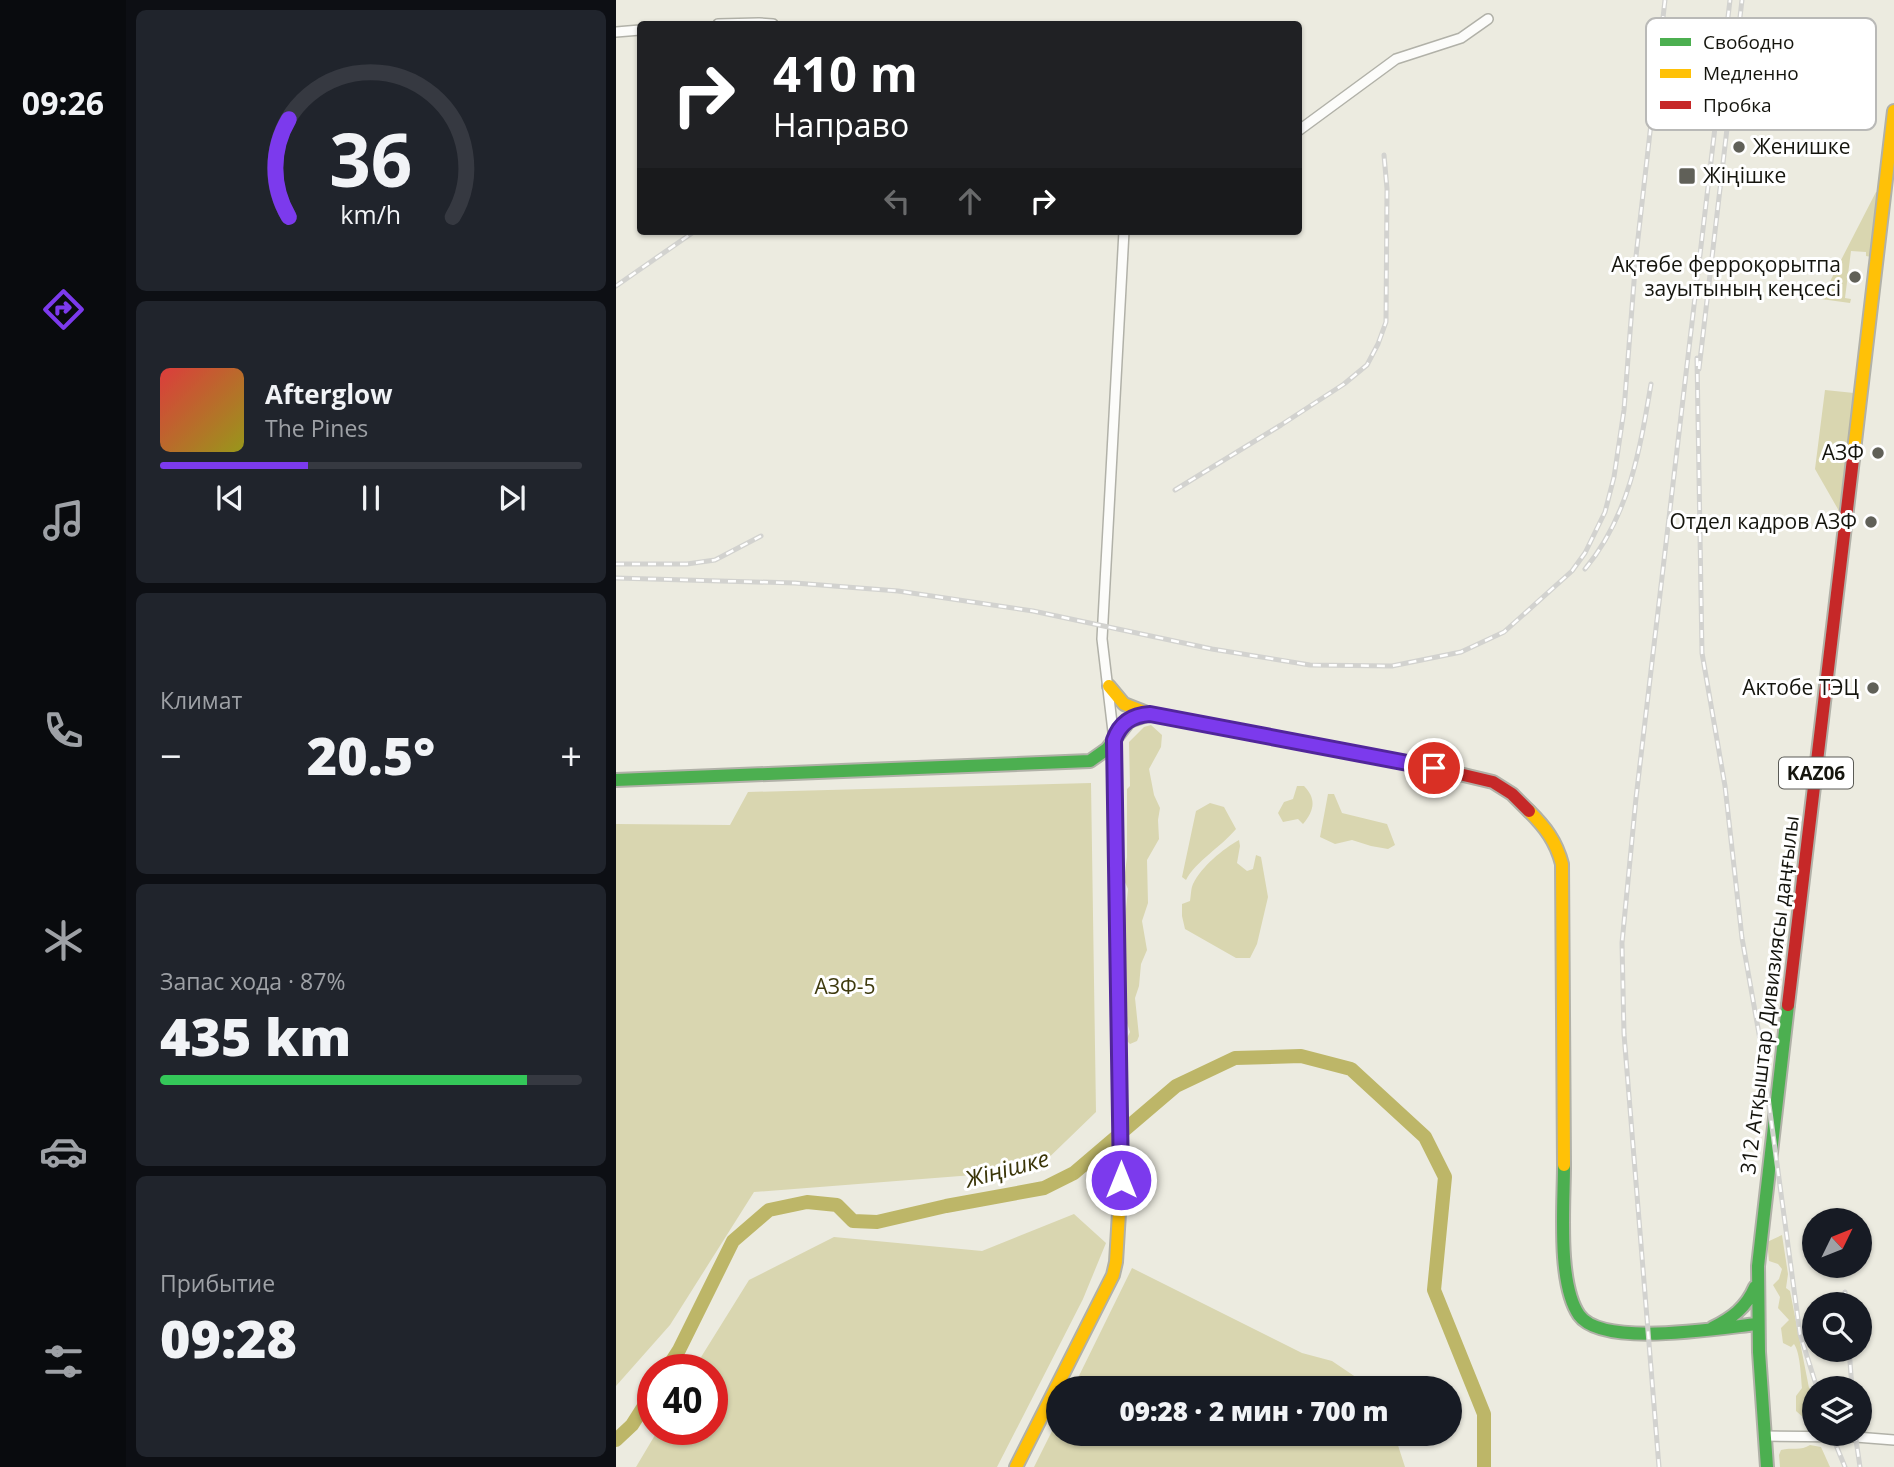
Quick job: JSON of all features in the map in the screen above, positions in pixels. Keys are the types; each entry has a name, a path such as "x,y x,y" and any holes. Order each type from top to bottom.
{"main road":[{"name":"312 Атқыштар Дивизиясы даңғылы","path":"1767,1464 1756,1282 1843,525 1894,111"},
{"path":"1109,686 1124,704 1150,714 1493,782 1530,809 1557,845 1562,864 1564,1256 1571,1300 1586,1324 1595,1329 1648,1334 1757,1324"},
{"path":"616,780 1090,761 1103,754 1121,726 1130,719 1150,714"},
{"path":"1016,1467 1113,1275 1119,1231 1120,1048 1114,740"},
{"path":"1090,761 1104,768 1115,783"},
{"path":"1712,1328 1738,1315 1747,1305 1756,1282"}],"street":[{"path":"1302,128 1396,59 1461,38 1488,19"},
{"path":"616,32 637,30"},
{"path":"1114,740 1101,639 1124,235"},
{"path":"1764,1436 1894,1440"}],"green space":[{"path":"1876,192 1879,192 1871,257 1866,256 1866,252 1851,251 1845,298 1851,299 1850,303 1821,299"},
{"path":"1825,390 1854,393 1839,511 1815,469"},
{"path":"1151,725 1162,735 1161,747 1149,769 1154,795 1160,808 1159,839 1147,860 1148,903 1142,921 1147,950 1141,964 1135,998 1139,1036 1137,1041 1130,1044 1126,1040 1130,1032 1127,1023 1125,919 1128,889 1124,880 1127,857 1127,789 1130,786 1129,742 1144,727"},
{"name":"АЗФ-5","path":"1091,783 1096,1112 1036,1170 754,1192 670,1325 644,1354 637,1354 637,1362 616,1386 616,824 730,825 748,792"},
{"path":"1297,786 1304,786 1308,791 1312,810 1303,824 1298,819 1283,822 1278,813 1284,802 1293,799"},
{"path":"1328,794 1334,794 1342,813 1387,824 1395,845 1388,849 1352,840 1335,844 1320,837"},
{"path":"1210,803 1224,807 1236,829 1186,880 1182,877 1196,811"},
{"path":"1239,840 1237,863 1247,871 1253,869 1256,855 1261,857 1268,897 1257,944 1250,958 1236,958 1185,929 1182,916 1182,904 1190,901 1192,886 1197,877 1220,853"},
{"path":"1074,1214 1106,1243 1083,1299 997,1467 636,1467 649,1445 728,1445 728,1354 703,1354 749,1280 834,1237 982,1251"},
{"path":"1782,1235 1788,1274 1786,1288 1790,1291 1807,1376 1802,1376 1802,1388 1796,1348 1794,1344 1791,1347 1783,1343 1781,1328 1789,1320 1778,1308 1780,1297 1773,1285 1779,1279 1782,1269 1778,1264 1769,1261 1767,1242"},
{"path":"1132,1268 1302,1353 1332,1361 1354,1376 1079,1376"},
{"path":"1802,1388 1802,1416 1796,1411 1796,1396"},
{"path":"1046,1443 1046,1446 1398,1446 1405,1467 1034,1467"},
{"path":"1821,1447 1830,1467 1780,1467 1781,1450"}],"waterway":[{"name":"Жіңішке","path":"676,1354 733,1241 769,1210 807,1202 837,1205 853,1221 877,1222 1044,1188 1074,1173 1176,1086 1235,1058 1301,1056 1351,1069 1425,1137 1445,1177 1434,1290 1484,1414 1484,1467"},
{"name":"Жіңішке","path":"616,1440 637,1417"}],"railway":[{"path":"1663,18 1665,0"},
{"path":"1728,18 1730,0"},
{"path":"1740,18 1742,0"},
{"path":"616,578 795,583 898,591 1033,611 1212,649 1310,665 1392,666 1461,652 1504,632 1572,571 1585,553 1605,512 1614,477 1624,410 1636,256 1650,130"},
{"path":"1659,1467 1624,1034 1622,943 1636,798 1715,130"},
{"path":"1699,369 1727,130"},
{"path":"1175,490 1344,384 1367,365 1386,322 1387,189 1384,155"},
{"path":"616,286 689,235"},
{"path":"1697,358 1702,653 1725,786 1742,938 1761,1045 1800,1334 1813,1376"},
{"path":"1585,569 1600,549 1622,505 1637,458 1651,384"},
{"path":"616,564 687,564 715,560 761,536"},
{"path":"1850,1362 1851,1376"},
{"path":"1836,1446 1845,1467"},
{"path":"1857,1446 1860,1467"}],"traffic: fast":[{"path":"616,780 1090,761 1107,749 1129,721"},
{"path":"1767,1467 1759,1352 1758,1266 1788,1005"},
{"path":"1564,1165 1565,1264 1567,1284 1579,1315 1592,1325 1611,1331 1635,1333 1690,1332 1757,1324"},
{"path":"1712,1328 1738,1312 1755,1287"}],"traffic: slow":[{"path":"1853,459 1894,111"},
{"path":"1109,686 1124,704 1147,713"},
{"path":"1529,811 1549,835 1562,864 1564,1165"},
{"path":"1016,1467 1113,1275 1121,1180 1120,1098"}],"traffic: jam":[{"path":"1788,1005 1853,459"},
{"path":"1129,721 1150,714 1434,768 1493,782 1512,794 1529,811"},
{"path":"1114,740 1120,1098"}],"place":[{"name":"Женишке","path":"1739,147"},
{"name":"Жіңішке","path":"1687,176"},
{"name":"Ақтөбе ферроқорытпа зауытының кеңсесі","path":"1855,277"},
{"name":"АЗФ","path":"1878,453"},
{"name":"Отдел кадров АЗФ","path":"1871,522"},
{"name":"Актобе ТЭЦ","path":"1873,688"}],"route":[{"path":"1121,1180 1114,740 1121,726 1130,719 1150,714 1434,768"}]}
